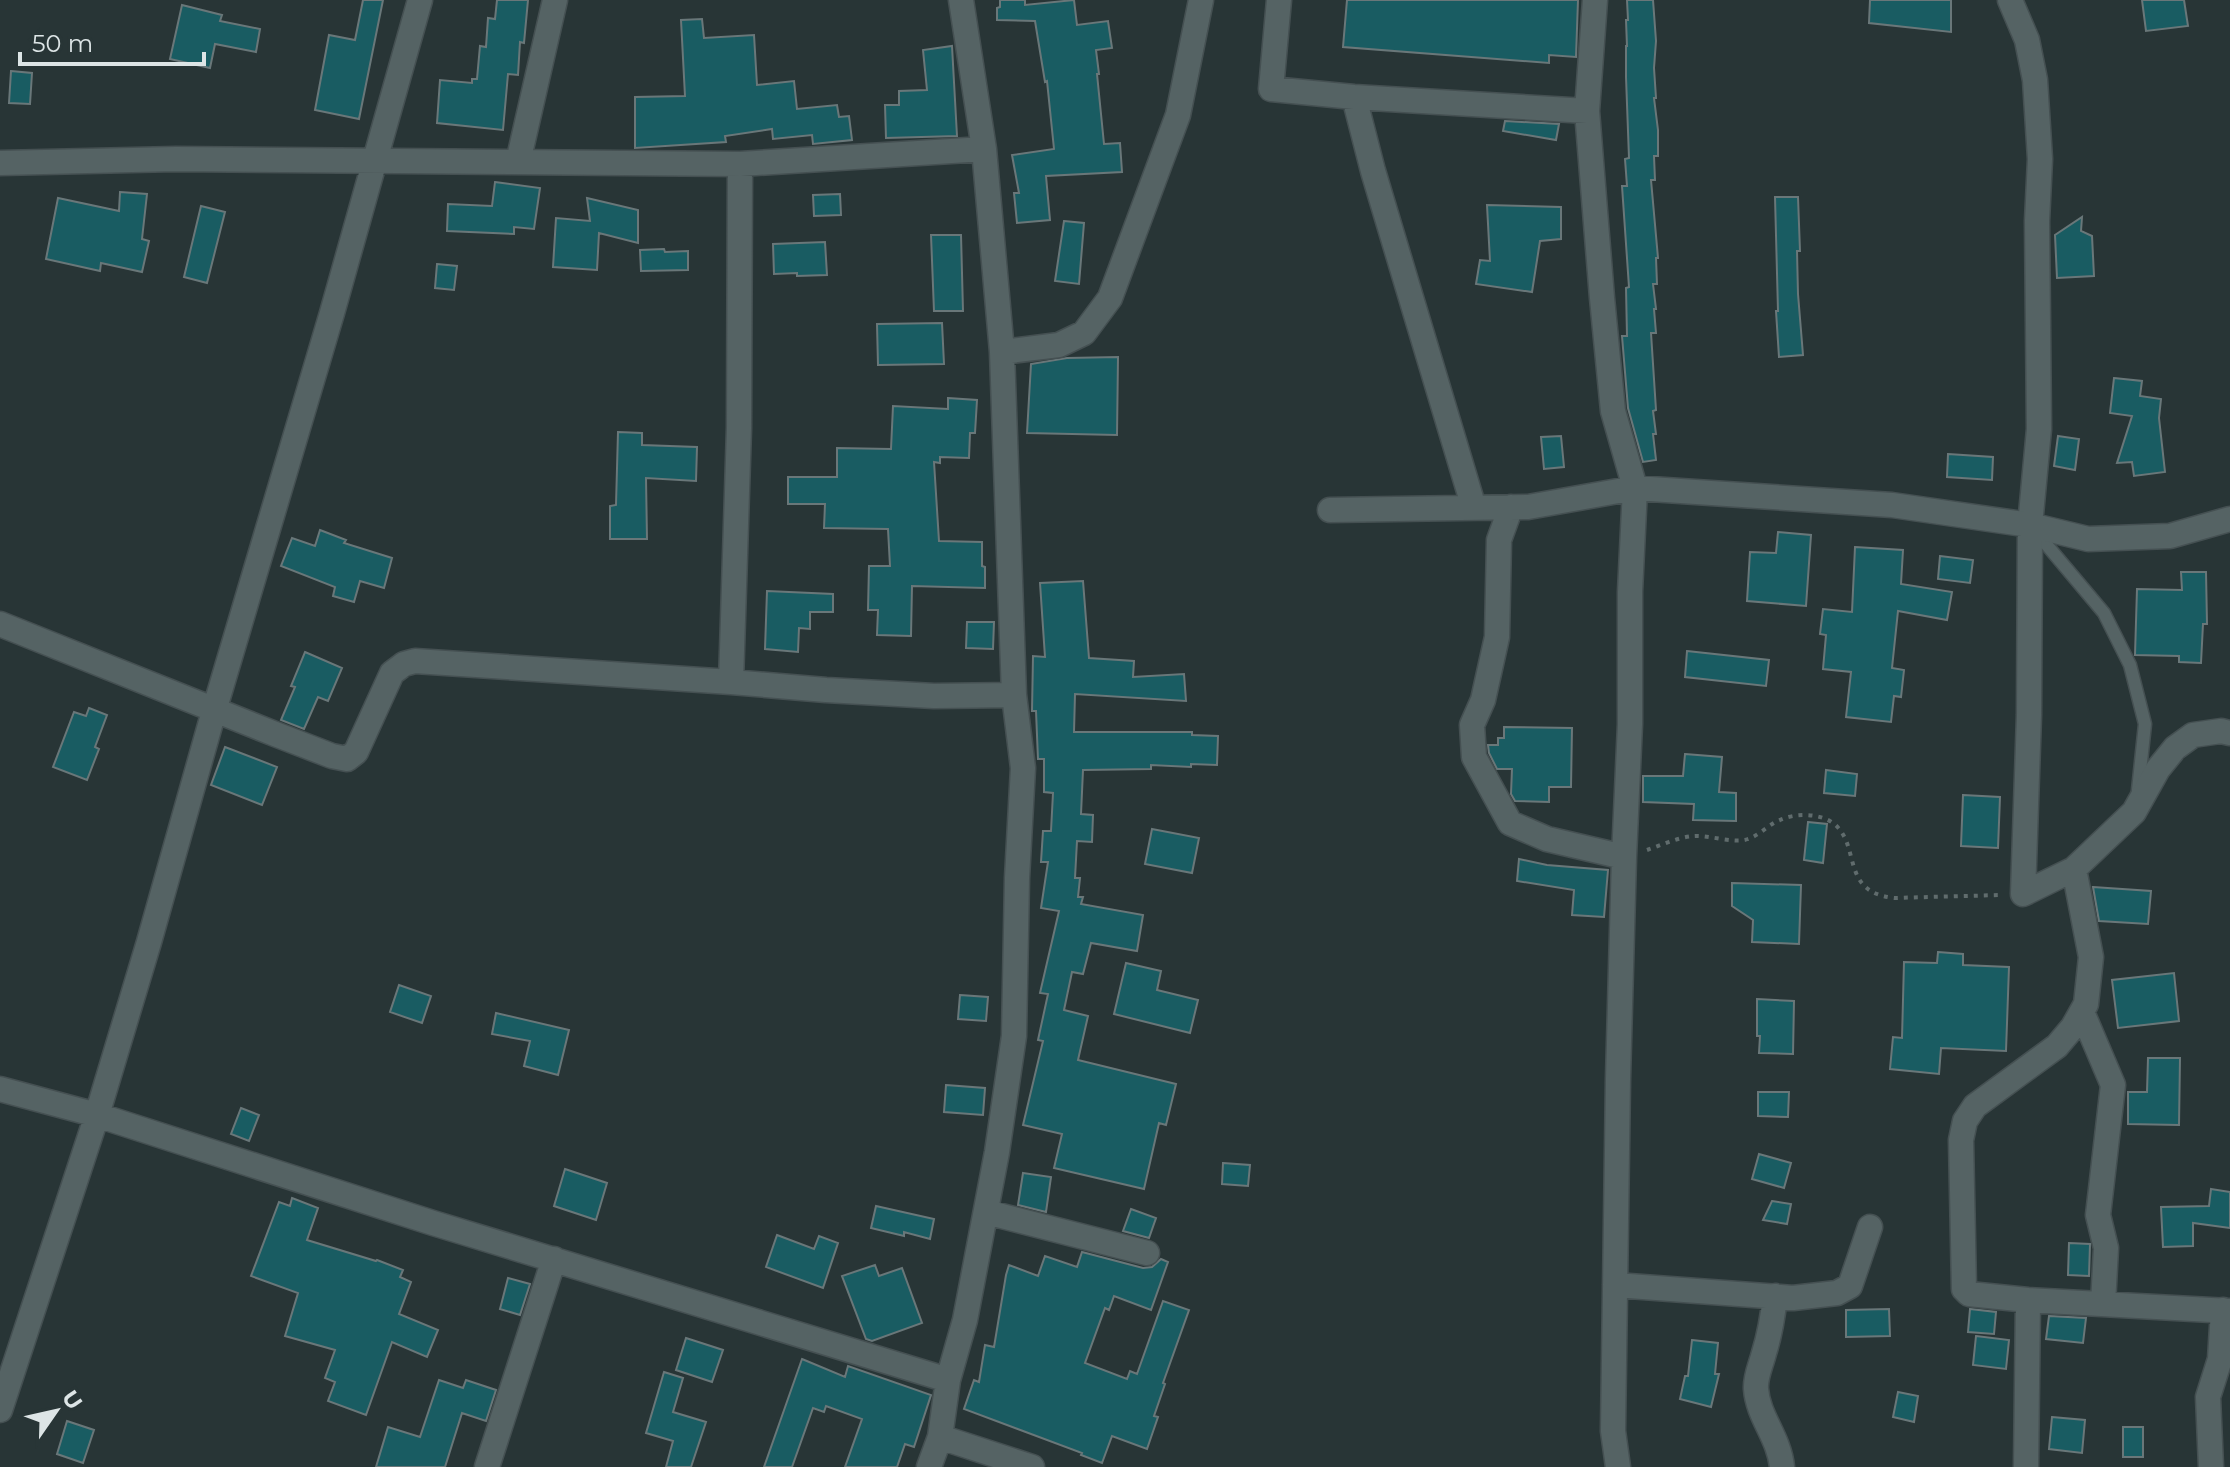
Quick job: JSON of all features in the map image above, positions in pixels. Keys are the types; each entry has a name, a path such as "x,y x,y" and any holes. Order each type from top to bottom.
{"street":[{"path":"0,1410 97,1115 149,942 420,0"},
{"path":"518,162 555,0"},
{"path":"929,1467 940,1437 948,1380 965,1320 997,1152 1014,1036 1023,768 1014,695 1002,352 984,149 961,0"},
{"path":"1002,352 1059,345 1084,333 1110,298 1178,115 1201,0"},
{"path":"1279,0 1271,89 1587,111"},
{"path":"1595,0 1587,111 1602,298 1613,411 1635,488 1615,1285 1613,1431 1618,1467"},
{"path":"2010,0 2027,40 2035,80 2040,159 2037,221 2039,429 2030,525 2029,715 2023,894 2074,869 2134,812 2158,769 2175,748 2193,735 2221,731 2230,733"},
{"path":"1354,97 1373,171 1474,508"},
{"path":"0,163 176,159 740,164 984,149"},
{"path":"731,682 739,428 740,164"},
{"path":"1330,510 1528,507 1635,488 1892,505 2030,525 2088,539 2170,536 2230,519"},
{"path":"1511,507 1499,540 1497,637 1483,700 1472,725 1474,757 1510,823 1547,839 1624,857"},
{"path":"0,624 214,711 347,759 356,752 392,673 404,664 415,661 826,690 934,696 1014,695"},
{"path":"2074,869 2091,957 2086,1004 2057,1046 1975,1106 1965,1121 1961,1140 1964,1289 1969,1294 2028,1300 2226,1310 2220,1359 2208,1397 2211,1467"},
{"path":"2082,1012 2113,1085 2098,1215 2106,1248 2103,1304"},
{"path":"0,1089 97,1115 433,1223 948,1380"},
{"path":"986,1212 1147,1253"},
{"path":"1615,1285 1793,1298 1837,1293 1850,1286 1870,1227"},
{"path":"487,1467 554,1259"},
{"path":"1775,1296 1755,1387 1759,1405 1779,1446 1782,1467"},
{"path":"2026,1467 2028,1300"},
{"path":"940,1437 1032,1467"}],"lane":[{"path":"2030,525 2104,613 2130,665 2145,724 2141,778 2134,812"}],"path":[{"path":"1624,857 1692,836 1746,840 1781,819 1804,815 1823,818 1836,825 1861,882 1882,897 2023,894"}],"building":[{"path":"363,0 383,0 359,119 315,110 329,35 355,40"},
{"path":"497,0 528,0 518,75 508,74 503,130 437,123 440,80 472,83 472,79 477,79 480,46 486,47 488,18 495,19"},
{"path":"1000,0 1025,0 1025,5 1074,0 1077,25 1108,21 1112,48 1096,50 1097,74 1104,144 1120,143 1122,172 1046,176 1050,220 1017,223 1014,193 1019,193 1012,155 1054,149 1047,81 1035,21 997,20"},
{"path":"1347,0 1578,0 1576,57 1549,55 1549,63 1343,47"},
{"path":"1627,0 1653,0 1656,41 1654,98 1658,156 1654,156 1655,180 1651,180 1658,258 1657,284 1653,284 1656,333 1651,333 1656,460 1643,462 1628,408 1622,336 1627,336 1626,288 1629,287 1622,186 1627,186 1625,159 1629,158"},
{"path":"1870,0 1951,0 1951,32 1869,23"},
{"path":"2142,0 2184,0 2188,26 2146,31"},
{"path":"182,5 222,15 220,21 260,29 256,52 215,44 210,68 170,59"},
{"path":"702,19 704,38 754,35 757,85 794,81 797,109 837,105 839,117 849,116 852,140 813,144 812,135 773,139 772,129 725,136 726,142 635,148 635,97 685,96 681,20"},
{"path":"952,46 957,136 886,138 885,105 899,105 899,91 927,90 923,50"},
{"path":"11,71 32,73 30,104 9,103"},
{"path":"1505,121 1559,124 1556,140 1503,131"},
{"path":"495,182 540,188 534,229 514,227 514,234 447,231 448,204 492,206"},
{"path":"120,192 147,194 142,239 149,241 142,272 101,263 100,271 46,259 58,198 119,211"},
{"path":"840,194 841,215 814,216 813,195"},
{"path":"1775,197 1798,197 1798,294 1803,355 1779,357"},
{"path":"587,198 638,210 638,243 599,233 597,270 553,267 556,218 590,221"},
{"path":"1487,205 1561,207 1561,239 1540,241 1532,292 1476,284 1480,260 1490,261"},
{"path":"201,206 225,212 207,283 184,277"},
{"path":"2082,217 2081,231 2092,236 2094,276 2057,278 2055,235"},
{"path":"1064,221 1084,223 1079,284 1055,281"},
{"path":"931,235 961,235 963,311 934,311"},
{"path":"825,242 827,275 774,274 773,244"},
{"path":"664,249 665,252 688,251 688,270 641,271 640,250"},
{"path":"437,264 457,266 454,290 435,288"},
{"path":"942,323 944,364 878,365 877,324"},
{"path":"1118,357 1117,435 1027,433 1031,364 1067,358"},
{"path":"2114,378 2142,381 2140,396 2161,399 2159,418 2165,472 2134,476 2132,462 2117,463 2132,416 2110,413"},
{"path":"948,398 977,400 975,433 970,433 969,458 940,457 940,463 934,462 939,541 982,542 985,588 912,586 911,636 877,635 878,610 868,610 869,566 890,566 888,529 824,528 825,504 788,504 788,477 837,477 837,448 891,449 893,406 948,409"},
{"path":"618,432 642,433 642,445 697,447 696,481 646,478 647,539 610,539 610,506 616,505"},
{"path":"1561,436 1564,467 1544,469 1541,437"},
{"path":"2058,436 2079,439 2075,470 2054,466"},
{"path":"1948,454 1993,457 1992,480 1947,477"},
{"path":"320,530 346,540 344,543 392,558 384,588 360,581 354,602 333,596 335,587 281,566 292,538 315,546"},
{"path":"1778,532 1811,535 1806,606 1747,601 1750,552 1776,553"},
{"path":"1855,547 1903,550 1901,584 1952,592 1947,620 1898,611 1892,668 1904,670 1901,697 1894,696 1891,722 1846,717 1851,672 1823,669 1826,635 1820,634 1823,609 1852,612"},
{"path":"1940,556 1973,560 1970,583 1938,579"},
{"path":"2181,572 2206,572 2207,624 2203,624 2201,663 2179,662 2179,656 2135,655 2137,589 2182,590"},
{"path":"1083,581 1089,658 1134,661 1133,677 1184,674 1186,701 1075,694 1074,732 1192,732 1192,735 1218,736 1217,765 1151,765 1151,769 1083,770 1081,814 1093,815 1092,842 1077,841 1075,878 1080,878 1078,897 1083,897 1081,904 1143,915 1137,951 1091,943 1083,974 1072,972 1064,1010 1088,1016 1078,1060 1176,1084 1166,1125 1159,1123 1144,1189 1054,1168 1062,1134 1023,1125 1043,1041 1038,1040 1048,994 1040,993 1059,911 1041,908 1048,862 1041,862 1043,831 1051,831 1053,793 1044,792 1044,759 1038,759 1036,711 1032,711 1033,656 1045,657 1040,583"},
{"path":"767,591 833,594 833,612 810,612 810,629 799,628 798,652 765,649"},
{"path":"967,622 994,622 993,649 966,648"},
{"path":"1687,651 1769,660 1766,686 1685,677"},
{"path":"305,652 342,668 328,701 318,697 304,729 281,720"},
{"path":"89,708 107,715 87,780 53,767 74,712 86,716"},
{"path":"1504,727 1572,728 1571,787 1549,787 1549,802 1515,801 1511,794 1512,769 1497,769 1489,753 1488,745 1498,745 1498,738 1504,738"},
{"path":"225,747 277,767 262,805 211,785"},
{"path":"1685,754 1722,757 1719,792 1736,793 1736,821 1693,820 1694,804 1643,802 1643,776 1683,776"},
{"path":"1826,770 1857,774 1855,796 1824,793"},
{"path":"1963,795 2000,797 1998,848 1961,846"},
{"path":"1808,822 1827,824 1823,863 1804,860"},
{"path":"1152,829 1199,838 1192,873 1145,864"},
{"path":"1519,859 1547,865 1608,870 1604,917 1572,915 1574,890 1517,881"},
{"path":"1732,883 1801,885 1799,944 1752,942 1753,920 1732,906"},
{"path":"2093,887 2151,891 2148,924 2099,921"},
{"path":"1938,952 1963,954 1963,965 2009,967 2006,1051 1941,1048 1939,1074 1890,1069 1893,1037 1902,1038 1904,962 1937,963"},
{"path":"1126,963 1161,971 1157,990 1198,1000 1190,1033 1114,1014"},
{"path":"2174,973 2179,1021 2118,1028 2112,980"},
{"path":"399,985 431,996 422,1023 390,1012"},
{"path":"960,995 988,997 986,1021 958,1019"},
{"path":"1757,999 1794,1001 1793,1054 1759,1053"},
{"path":"496,1013 569,1030 558,1075 524,1066 530,1041 492,1034"},
{"path":"2148,1058 2180,1058 2179,1125 2128,1124 2128,1092 2147,1092"},
{"path":"946,1085 985,1088 983,1115 944,1112"},
{"path":"1758,1092 1789,1092 1788,1117 1758,1116"},
{"path":"241,1108 259,1115 249,1141 231,1134"},
{"path":"1759,1154 1791,1163 1784,1188 1752,1179"},
{"path":"1223,1163 1250,1165 1248,1186 1222,1184"},
{"path":"565,1169 607,1183 596,1220 554,1206"},
{"path":"1023,1173 1051,1177 1046,1212 1018,1205"},
{"path":"2211,1189 2230,1192 2230,1228 2193,1223 2193,1246 2163,1247 2161,1207 2209,1206"},
{"path":"292,1198 318,1208 307,1240 403,1270 400,1277 411,1282 399,1314 438,1330 427,1357 392,1342 366,1415 328,1401 335,1382 325,1378 335,1350 285,1336 298,1293 251,1276 279,1202 290,1206"},
{"path":"1772,1201 1791,1204 1787,1224 1763,1220"},
{"path":"876,1206 934,1219 930,1239 871,1228"},
{"path":"1131,1209 1156,1218 1149,1238 1123,1231"},
{"path":"777,1235 814,1249 819,1236 838,1243 823,1288 766,1267"},
{"path":"2069,1243 2090,1244 2089,1276 2068,1275"},
{"path":"1082,1252 1143,1268 1152,1267 1161,1259 1168,1262 1151,1310 1114,1296 1109,1310 1105,1308 1085,1363 1127,1379 1130,1371 1137,1374 1163,1301 1189,1310 1163,1383 1154,1416 1158,1417 1147,1449 1112,1436 1102,1463 964,1409 974,1380 979,1382 985,1345 994,1347 1009,1265 1038,1276 1045,1256 1077,1267"},
{"path":"875,1265 879,1276 902,1268 922,1323 872,1341 866,1339 842,1276"},
{"path":"508,1278 530,1284 520,1315 500,1309"},
{"path":"1889,1309 1890,1336 1846,1337 1846,1310"},
{"path":"1970,1309 1996,1312 1994,1334 1968,1332"},
{"path":"2049,1316 2086,1318 2083,1343 2046,1339"},
{"path":"1976,1336 2009,1340 2006,1369 1973,1365"},
{"path":"686,1338 723,1350 712,1382 676,1370"},
{"path":"1692,1340 1718,1343 1715,1374 1719,1374 1711,1407 1680,1399 1685,1376 1688,1376"},
{"path":"802,1359 845,1377 848,1366 931,1395 914,1447 905,1444 897,1467 845,1467 862,1419 826,1406 824,1412 813,1408 792,1467 764,1467"},
{"path":"664,1372 683,1378 673,1412 706,1422 691,1467 666,1467 673,1441 646,1433"},
{"path":"439,1380 463,1388 466,1380 496,1390 486,1421 462,1413 445,1467 376,1467 388,1427 420,1437"},
{"path":"1898,1392 1918,1396 1914,1422 1893,1417"},
{"path":"2052,1417 2085,1420 2082,1453 2049,1449"},
{"path":"67,1421 94,1430 83,1463 57,1454"},
{"path":"2123,1427 2143,1427 2143,1457 2123,1457"}]}
